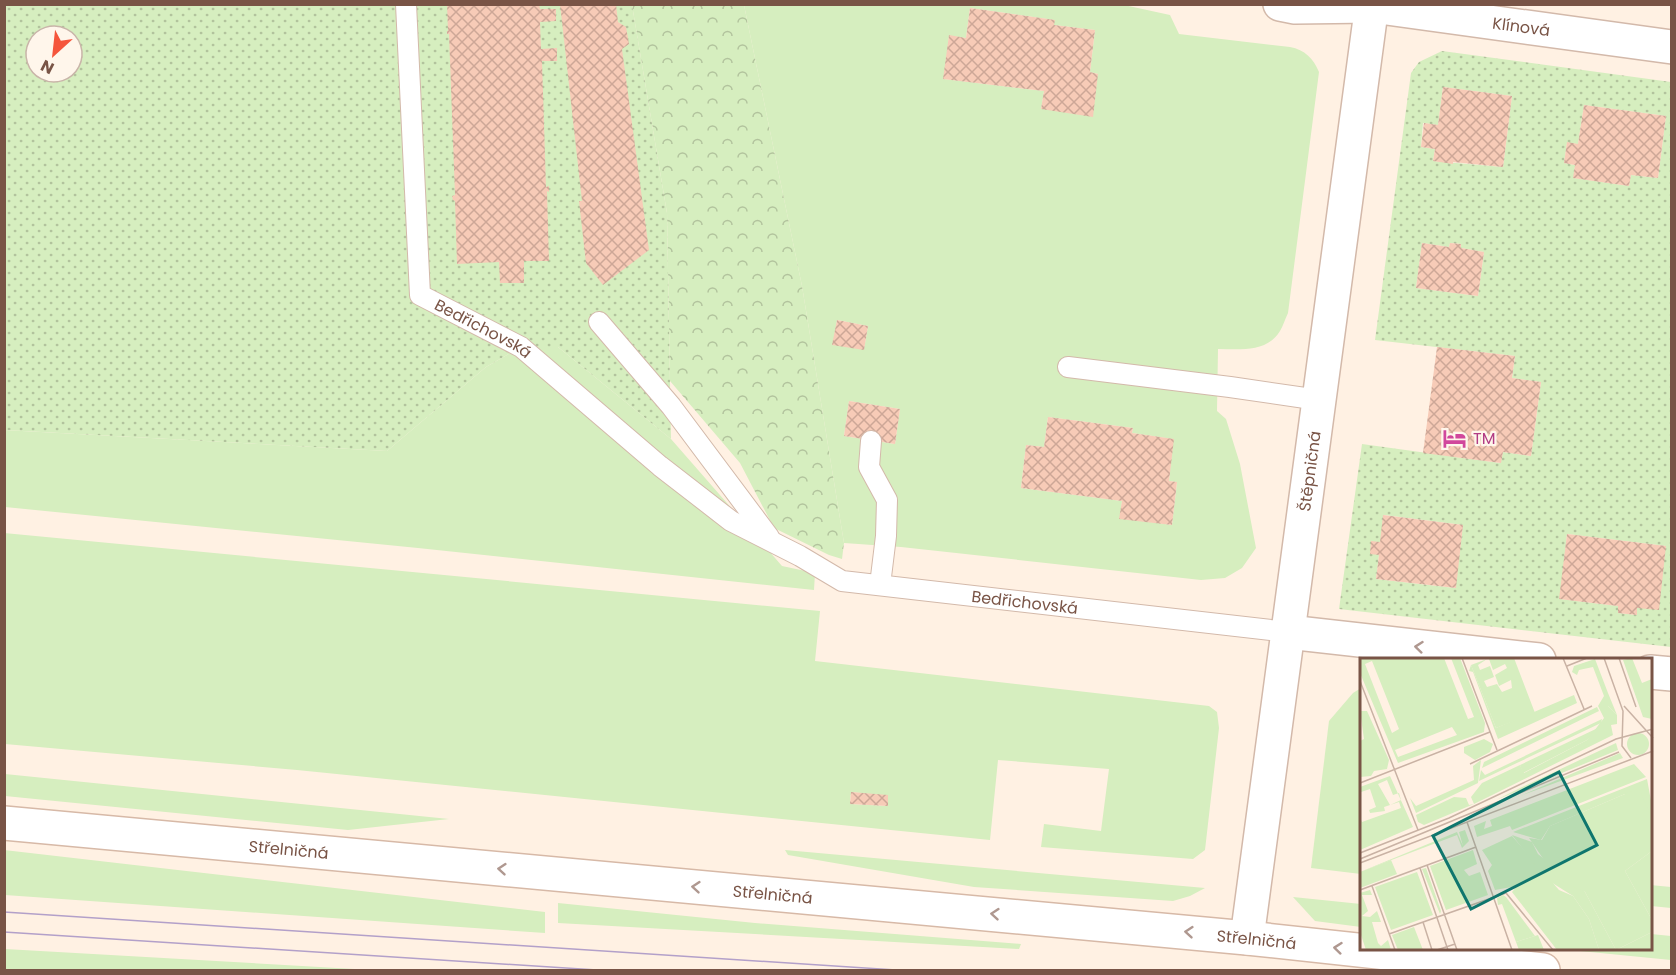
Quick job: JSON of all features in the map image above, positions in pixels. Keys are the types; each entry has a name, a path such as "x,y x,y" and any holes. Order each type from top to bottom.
{"street":[{"path":"1280,4 1294,7 1372,5"},
{"name":"Klínová","path":"1372,5 1671,47"},
{"name":"Štěpničná","path":"1247,938 1372,5"},
{"path":"1288,632 1516,658"},
{"path":"1652,672 1671,675"},
{"name":"Střelničná","path":"4,823 1360,950"},
{"name":"Střelničná","path":"1367,951 1543,970"}],"lane":[{"name":"Bedřichovská","path":"406,4 420,294 521,347 660,466 731,521 800,555 842,580 1288,632"},
{"name":"Bedřichovská","path":"599,322 671,406 772,542"},
{"path":"1068,367 1319,400"},
{"path":"871,441 869,467 887,500 886,536 880,585"}],"green space":[{"path":"4,5 632,5 667,213 671,439 558,347 521,347 486,367 387,451 5,430"},
{"path":"632,5 744,5 802,286 844,543 842,559 774,528 740,463 670,381 667,213"},
{"path":"744,5 1124,5 1170,15 1179,34 1295,48 1308,55 1319,72 1288,313 1280,331 1268,343 1252,348 1218,349 1217,411 1226,419 1240,464 1256,548 1242,568 1225,578 1201,580 901,547 844,543 802,286","holes":["970,8 1054,20 1054,25 1095,30 1090,72 1098,74 1041,109 1044,91 944,79 949,36 966,38","837,320 868,326 864,349 833,344","849,401 900,409 895,444 844,436","1048,417 1133,428 1132,433 1173,439 1169,481 1177,482 1172,525 1120,518 1122,501 1021,488 1026,445 1044,447"]},
{"path":"1442,51 1671,82 1671,647 1339,609 1362,444 1500,463 1503,452 1531,456 1541,382 1512,378 1515,356 1375,340 1411,73 1419,62","holes":["1443,87 1512,96 1503,167 1433,161 1435,149 1421,147 1423,123 1438,125","1584,105 1666,116 1658,178 1631,175 1629,186 1574,178 1575,165 1564,163 1567,143 1578,144","1422,243 1449,247 1450,243 1461,244 1461,248 1484,252 1478,296 1416,288","1384,515 1463,525 1455,588 1376,579","1567,534 1666,546 1637,608 1637,615 1618,613 1618,606 1560,599"]},
{"path":"521,347 558,347 671,439 782,566 815,573 814,590 5,507 4,430 387,451 486,367"},
{"path":"4,533 820,611 815,661 1209,706 1217,712 1219,728 1205,850 1193,859 1041,847 1044,824 1101,831 1109,769 998,760 990,840 297,770 5,744","holes":["851,792 888,796 888,806 850,804"]},
{"path":"1360,689 1360,874 1311,868 1329,721 1353,693"},
{"path":"4,774 449,819 348,830 5,796"},
{"path":"4,850 545,912 545,933 5,895"},
{"path":"785,850 1205,888 1173,901 974,887 788,855"},
{"path":"1652,885 1671,887 1671,908 1652,906"},
{"path":"1293,897 1360,904 1360,927 1315,921"},
{"path":"558,903 755,923 1021,944 1019,949 558,923"},
{"path":"1652,934 1671,936 1671,960 1580,951 1652,951"},
{"path":"5,949 372,970 5,970"}],"building":[{"path":"447,4 539,4 540,9 556,9 556,21 540,22 541,49 557,48 557,61 542,61 546,187 549,186 549,192 547,191 549,261 524,261 524,283 500,283 499,262 457,264 455,201 452,196 455,195"},
{"path":"560,4 616,4 618,22 626,27 629,44 622,49 649,250 603,285 586,263 579,201 582,201"},
{"path":"970,8 1055,20 1054,25 1095,30 1090,72 1098,74 1093,117 1041,109 1044,91 943,79 949,35 966,38"},
{"path":"1443,87 1512,96 1503,167 1433,161 1435,149 1421,147 1424,123 1438,125"},
{"path":"1584,105 1666,116 1658,178 1631,175 1629,186 1573,178 1575,165 1564,163 1567,142 1578,144"},
{"path":"1422,243 1449,247 1450,243 1461,244 1461,248 1484,252 1478,296 1416,288"},
{"path":"837,320 868,326 864,350 832,345"},
{"path":"1437,347 1515,356 1512,378 1541,382 1531,456 1503,452 1501,463 1423,453"},
{"path":"849,401 900,409 895,444 844,436"},
{"path":"1048,417 1133,428 1132,433 1174,439 1169,481 1177,482 1172,525 1119,519 1122,501 1021,488 1026,445 1044,447"},
{"path":"1383,515 1463,525 1456,588 1376,579 1379,555 1370,554 1371,541 1380,542"},
{"path":"1567,534 1666,546 1659,610 1637,608 1637,615 1618,613 1618,606 1559,599"},
{"path":"851,792 888,795 888,806 850,804"}],"tram line":[{"path":"4,912 896,970"},
{"path":"4,932 597,970"}],"place":[{"name":"TM","path":"1455,438"}]}
